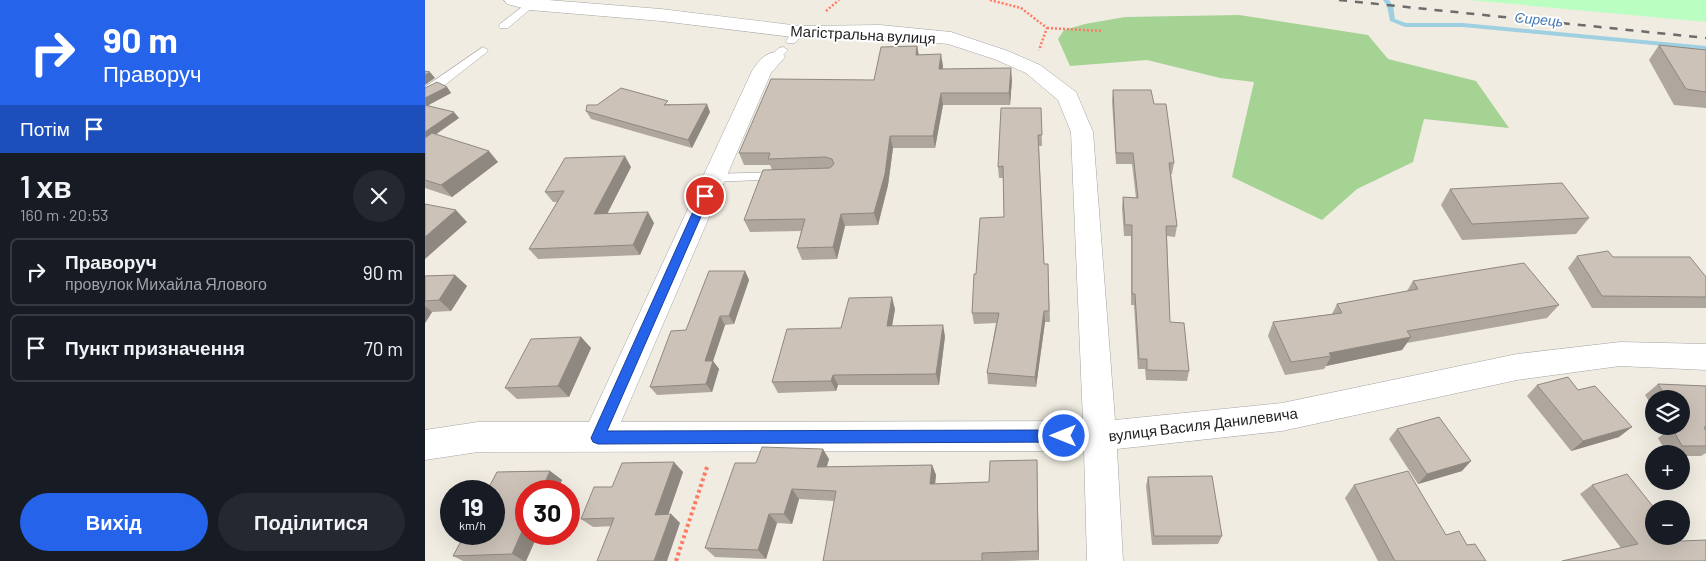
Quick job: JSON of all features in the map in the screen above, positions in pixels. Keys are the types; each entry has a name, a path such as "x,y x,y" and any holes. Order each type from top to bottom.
{"street":[{"name":"Магістральна вулиця","path":"522,2 652,14 787,45 880,32 951,38 1001,55 1033,69 1069,97 1082,132 1100,436 1105,561"},
{"path":"598,438 712,178 762,71 787,45"},
{"name":"вулиця Василя Данилевича","path":"425,445 477,437 1100,436 1283,417 1517,367 1620,354 1706,357"}],"lane":[{"path":"504,26 522,2"},
{"path":"425,92 442,82 483,50"},
{"path":"712,178 790,176"}],"path":[{"path":"989,0 1021,8 1047,28 1102,31"},
{"path":"1033,69 1047,28"},
{"path":"676,561 716,437"}],"green space":[{"path":"1468,0 1706,0 1706,22"},
{"path":"1239,15 1368,35 1388,59 1476,81 1509,128 1424,119 1413,162 1357,189 1322,220 1232,177 1254,82 1220,78 1147,60 1070,66 1058,39 1064,30 1125,17"}],"building":[{"path":"1659,45 1706,50 1706,92 1686,89"},
{"path":"917,46 916,55 941,54 939,69 1011,68 1009,93 941,93 933,136 890,136 885,174 874,213 841,214 833,247 797,248 805,219 744,220 763,170 830,168 834,164 832,159 825,157 768,159 770,153 739,153 771,79 874,80 881,47"},
{"path":"437,82 447,87 425,98 425,88"},
{"path":"621,88 668,101 664,105 707,104 688,140 586,111 587,105 597,105"},
{"path":"1113,90 1151,90 1154,104 1166,104 1174,163 1169,163 1177,226 1166,226 1170,322 1184,323 1189,371 1147,370 1147,359 1139,359 1135,294 1132,294 1132,225 1125,225 1123,197 1138,198 1133,153 1116,153"},
{"path":"425,105 454,112 425,132"},
{"path":"1001,108 1041,108 1042,135 1038,135 1044,264 1048,264 1049,311 1044,311 1035,377 987,373 999,313 972,313 980,218 1004,217 1003,166 998,167"},
{"path":"432,133 489,151 441,185 425,180 425,138"},
{"path":"625,156 594,214 648,212 633,245 529,249 564,191 545,192 565,158"},
{"path":"1562,183 1589,218 1472,224 1450,189"},
{"path":"425,204 456,210 425,237"},
{"path":"1608,251 1613,257 1690,257 1706,277 1706,297 1602,296 1577,256"},
{"path":"1524,263 1559,305 1407,331 1411,337 1329,353 1331,356 1291,362 1273,322 1342,313 1337,304 1418,289 1413,281"},
{"path":"709,271 745,271 729,316 720,316 705,361 713,361 706,384 650,387 671,331 686,330"},
{"path":"455,275 439,300 425,301 425,276"},
{"path":"892,297 887,326 943,325 936,374 833,375 831,381 772,382 787,329 841,328 849,298"},
{"path":"581,337 558,386 505,388 531,339"},
{"path":"1568,377 1578,390 1595,386 1632,427 1583,441 1537,385"},
{"path":"1658,384 1706,386 1706,427 1704,427 1706,431 1706,446 1681,445 1676,435 1690,435 1690,390 1662,390"},
{"path":"1439,417 1471,461 1427,474 1397,429"},
{"path":"762,447 823,449 817,467 932,465 930,484 989,482 990,461 1037,460 1038,551 982,553 982,561 823,561 836,491 792,489 784,514 769,514 758,550 705,548 735,463 756,463"},
{"path":"674,462 655,515 671,514 654,561 597,561 614,518 581,519 594,487 612,487 622,463"},
{"path":"550,471 546,480 515,480 516,545 512,554 453,556 459,545 505,545 505,480 493,480 497,472"},
{"path":"1408,471 1446,535 1459,531 1467,545 1475,544 1486,561 1395,561 1354,485"},
{"path":"1627,474 1648,500 1645,500 1645,545 1690,545 1690,541 1706,540 1706,561 1562,561 1638,544 1592,485"},
{"path":"1212,476 1222,536 1154,536 1148,477"}],"waterway":[{"name":"Сирець","path":"1386,0 1390,6 1392,20 1405,25 1463,25 1706,48"}],"railway":[{"path":"1339,0 1706,38"}],"route":[{"path":"705,196 598,438 1064,436"}]}
